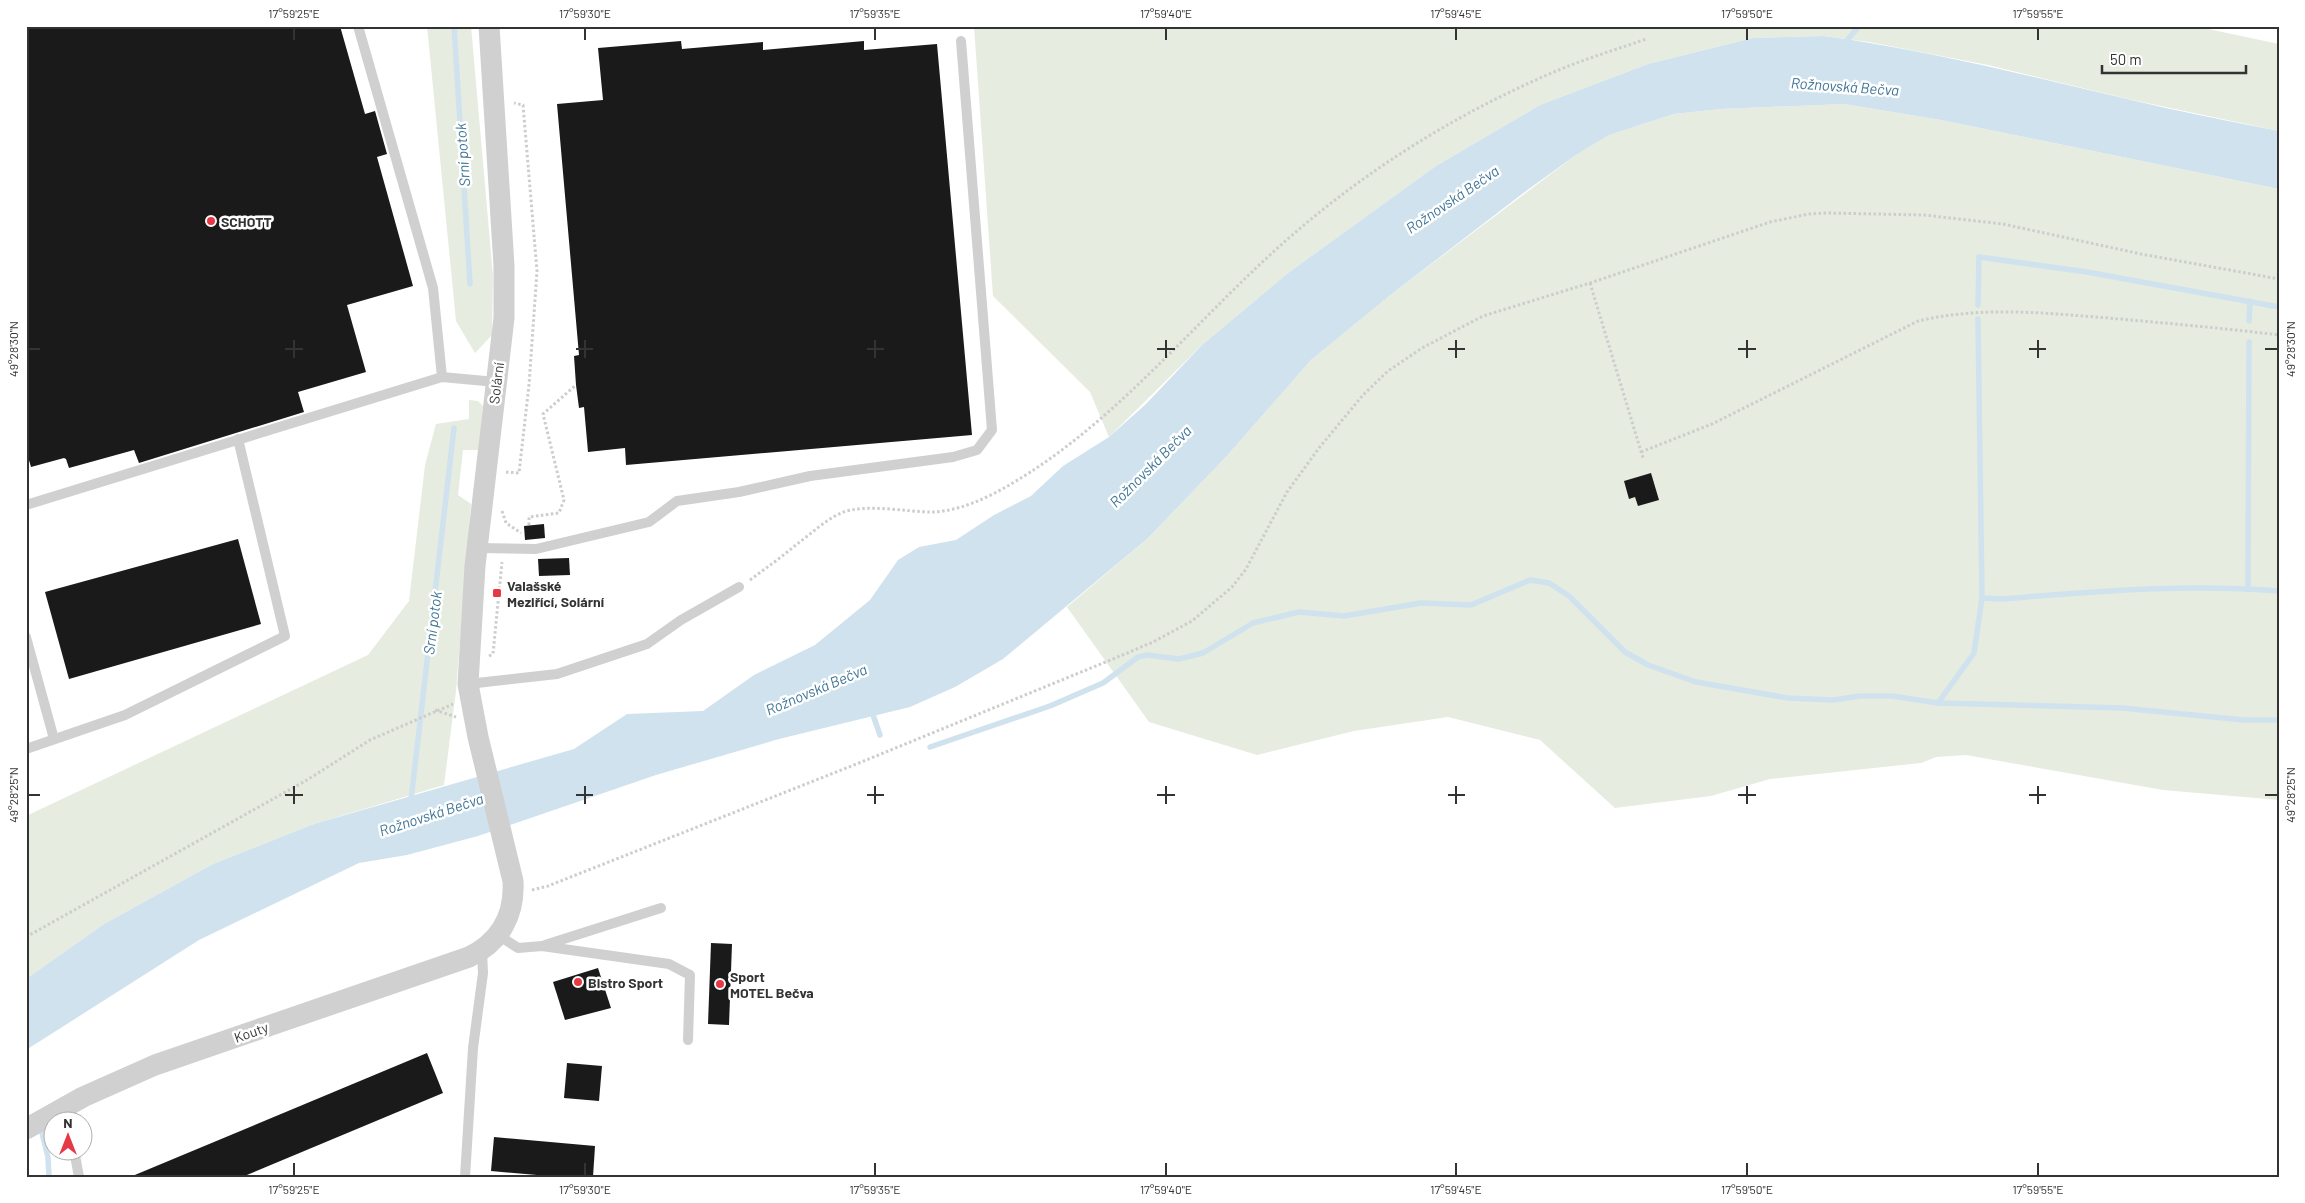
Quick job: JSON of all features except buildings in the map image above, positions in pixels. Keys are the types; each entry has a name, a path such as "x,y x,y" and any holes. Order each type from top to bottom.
{"street":[{"name":"Solární","path":"489,26 504,266 504,318 477,548 468,684 478,737 507,850"},
{"name":"Kouty","path":"26,1128 67,1111 155,1064 450,964 482,951 498,936 510,913 513,890 507,850"}],"lane":[{"path":"358,26 432,288 442,377"},
{"path":"477,548 536,549 649,522 678,501 739,492 810,476 953,457 977,450 992,430 961,41"},
{"path":"26,505 442,377 496,382"},
{"path":"26,748 125,715 286,636 238,439"},
{"path":"468,684 557,674 647,644 681,620 739,587"},
{"path":"26,637 54,739"},
{"path":"542,946 661,908"},
{"path":"498,936 518,948 542,946 669,964 690,975 688,1040"},
{"path":"465,1177 473,1048 483,973 482,951"},
{"path":"76,1160 79,1177"}],"path":[{"path":"739,587 773,564 816,529 842,513 867,508 900,512 936,512 971,504 1036,469 1093,425 1289,237 1363,178 1428,134 1490,103 1555,72 1646,40"},
{"path":"513,890 532,890 555,883 1114,659 1185,625 1203,614 1232,588 1246,570 1276,512 1300,473 1363,395 1388,371 1422,348 1483,316 1590,283 1770,222 1809,214 1827,213 1924,215 2003,224 2150,256 2279,279"},
{"path":"1590,283 1643,458"},
{"path":"1641,452 1712,424 1795,385 1918,321 1942,316 1973,312 2032,313 2215,327 2279,335"},
{"path":"529,525 529,517 559,513 564,500 543,414 576,385"},
{"path":"482,658 493,654 503,549"},
{"path":"26,937 307,780 370,740 432,711"}],"shaded area":[{"path":"427,26 471,26 493,276 492,335 475,353 456,321"},
{"path":"974,26 2194,26 2279,44 2279,131 2128,99 1988,65 1869,42 1824,36 1753,38 1648,64 1540,105 1436,166 1288,273 1202,345 1109,437 1090,392 993,296"},
{"path":"1844,104 1941,120 2279,189 2279,800 2163,790 1966,755 1936,757 1921,763 1770,779 1711,796 1615,808 1540,740 1448,717 1354,731 1257,755 1149,722 1067,607 1147,539 1225,458 1311,360 1393,293 1576,155 1609,135 1674,114 1721,109"},
{"path":"469,400 478,401 483,406 479,450 463,450 458,495 471,504 456,691 444,785 314,824 213,864 104,924 26,979 26,816 368,655 409,601 425,465 436,424 469,419"}],"water":[{"name":"Rožnovská Bečva","path":"1824,36 1900,48 2014,72 2165,108 2279,131 2279,189 1941,120 1844,104 1721,109 1674,114 1609,135 1576,155 1526,191 1393,293 1311,360 1225,458 1147,539 1003,659 955,687 910,707 779,739 656,775 478,836 407,855 359,863 199,940 26,1050 26,979 104,924 213,864 314,824 574,749 627,714 703,711 754,675 815,645 870,600 898,560 919,547 956,540 994,515 1031,496 1063,466 1109,437 1146,404 1202,345 1288,273 1436,166 1540,105 1648,64 1753,38"}],"waterway":[{"name":"Srní potok","path":"454,26 470,284"},
{"path":"1844,44 1859,26"},
{"path":"1978,305 1979,257 2087,272 2279,307"},
{"path":"2249,321 2250,301"},
{"path":"1938,703 1974,653 1982,598 1978,319"},
{"path":"2248,589 2249,342"},
{"name":"Srní potok","path":"411,800 454,428"},
{"path":"930,747 1050,706 1103,683 1138,657 1147,655 1179,659 1203,653 1253,623 1299,612 1344,616 1421,603 1471,605 1530,580 1549,583 1569,596 1625,652 1648,665 1696,682 1788,698 1833,700 1860,696 1892,696 1938,703 2122,708 2244,720 2279,720"},
{"path":"1982,598 2000,599 2174,588 2279,591"},
{"path":"871,709 880,735"},
{"path":"48,1160 49,1177"}],"place":[{"name":"SCHOTT","path":"211,221"},
{"name":"Valašské Meziřící, Solární","path":"497,593"},
{"name":"Bistro Sport","path":"578,982"},
{"name":"Sport MOTEL Bečva","path":"720,984"}]}
